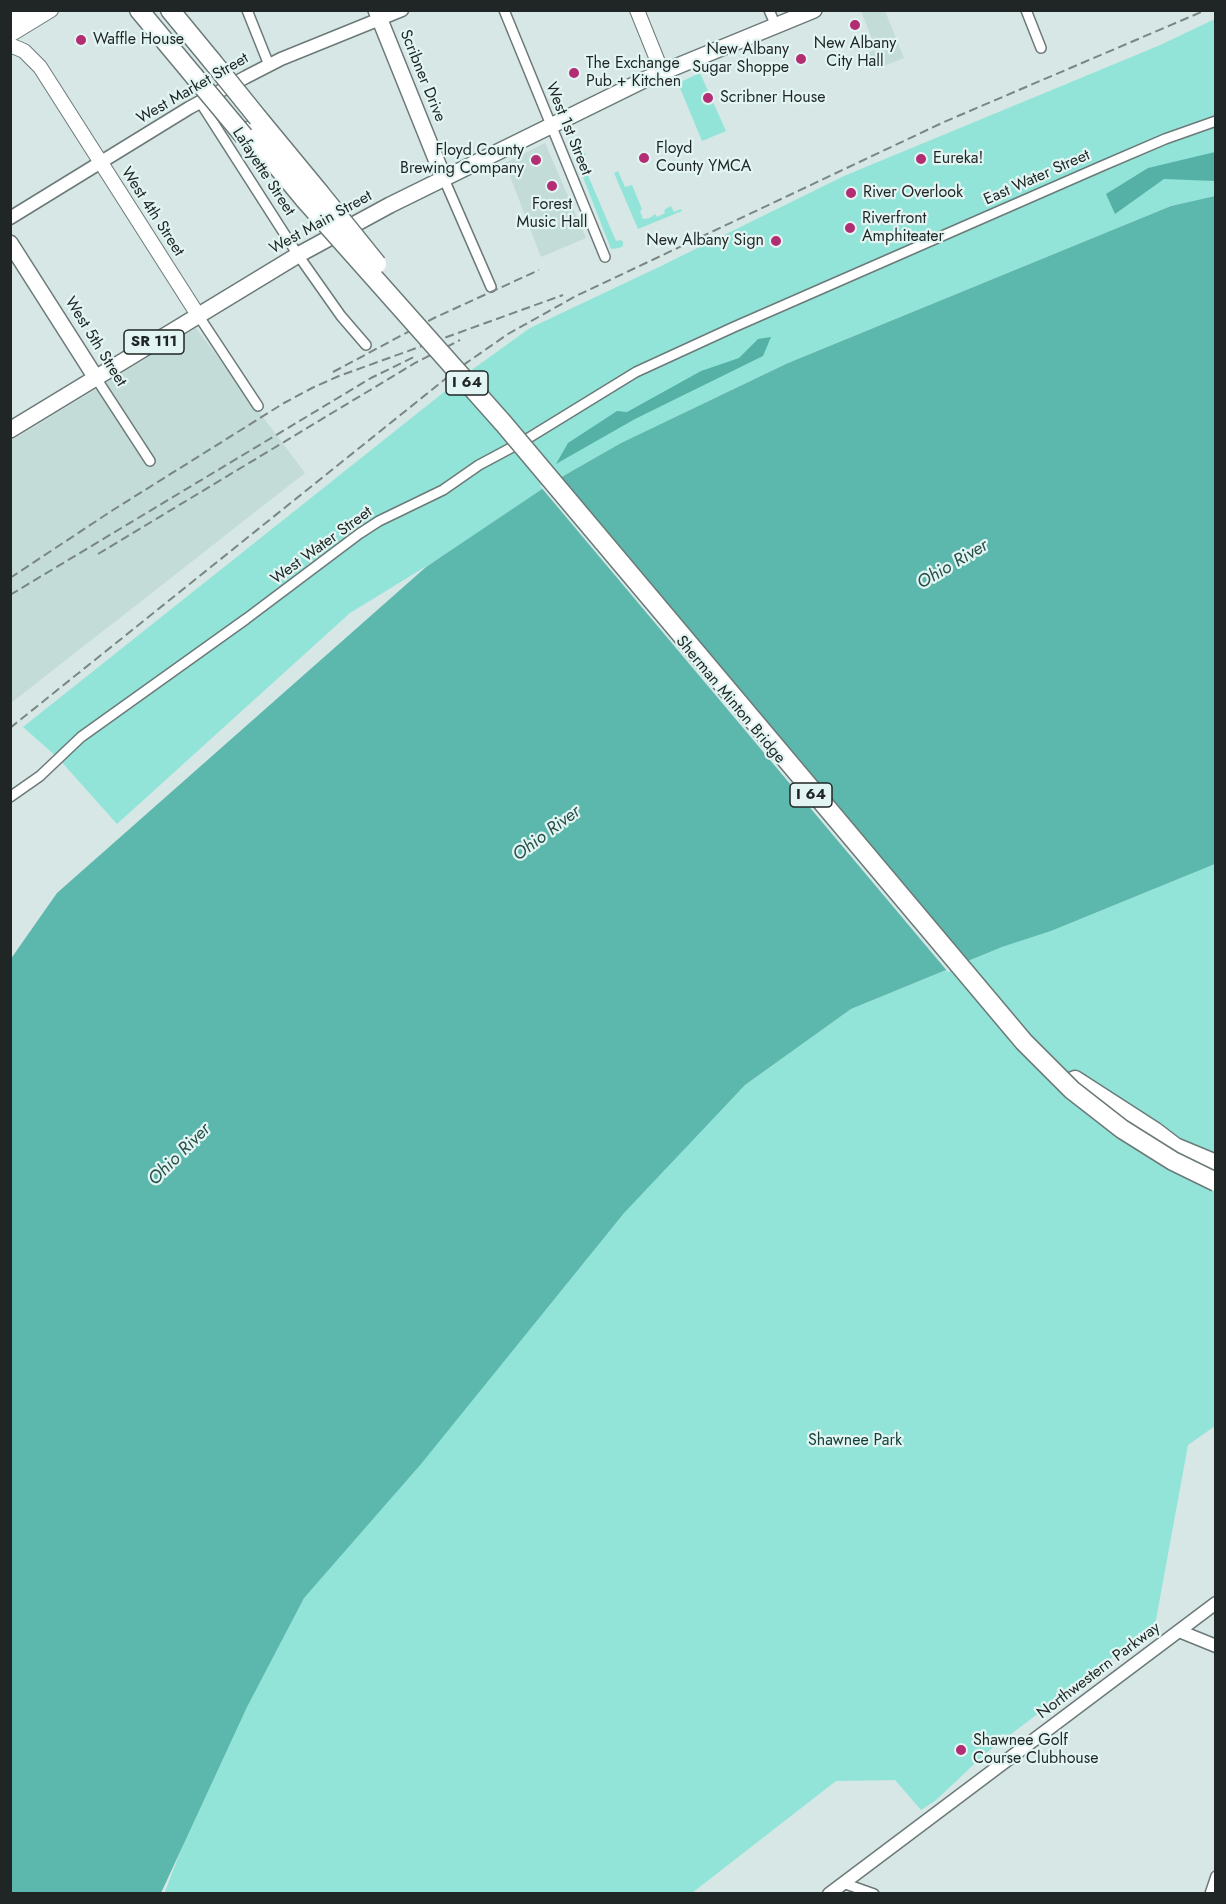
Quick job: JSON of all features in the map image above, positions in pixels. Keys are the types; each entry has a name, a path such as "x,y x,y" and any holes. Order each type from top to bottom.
{"highway":[{"path":"10,20 29,10"},
{"name":"I 64","path":"139,10 202,70 308,199 375,274"},
{"path":"147,10 202,70"},
{"name":"I 64","path":"170,10 202,70"},
{"path":"308,199 504,424 1024,1042 1072,1089 1122,1129 1173,1161 1215,1182"},
{"name":"Sherman Minton Bridge","path":"375,274 955,968 1022,1045 1063,1088 1110,1126 1167,1163 1215,1186"},
{"name":"Sherman Minton Bridge","path":"375,274 988,1004 1036,1050 1092,1092 1175,1147 1215,1164"}],"main road":[{"path":"10,35 51,10"},
{"path":"637,10 656,75"},
{"name":"West Main Street","path":"10,430 298,255 444,178 656,75 814,10"},
{"name":"Scribner Drive","path":"378,15 444,178"},
{"name":"West 4th Street","path":"10,45 24,51 36,62 198,315"},
{"name":"West 5th Street","path":"10,243 96,378"}],"street":[{"path":"247,10 269,65"},
{"name":"West Market Street","path":"10,218 200,102 269,65 378,15 402,10"},
{"name":"West 1st Street","path":"504,10 605,257"},
{"path":"769,10 776,26"},
{"path":"1026,10 1041,48"},
{"name":"Lafayette Street","path":"200,102 298,255 341,316 366,345"},
{"name":"East Water Street","path":"675,354 1165,139 1215,121"},
{"name":"Scribner Drive","path":"444,178 491,287"},
{"path":"863,281 866,269"},
{"name":"West 4th Street","path":"198,315 258,406"},
{"name":"West Water Street","path":"10,797 40,776 81,736 246,619 359,534 443,490 479,465 522,442 629,376 675,354"},
{"name":"West 5th Street","path":"96,378 150,461"},
{"name":"Northwestern Parkway","path":"828,1893 1215,1603"},
{"path":"1179,1631 1215,1646"},
{"path":"1210,1893 1215,1876"},
{"path":"843,1883 874,1893"}],"shaded area":[{"path":"861,11 885,11 904,58 876,69 868,53 876,49"},
{"path":"545,143 586,238 541,257 505,163"},
{"path":"1215,152 1215,181 1164,179 1115,214 1106,194 1148,168"},
{"path":"196,328 305,473 11,703 11,441"},
{"path":"771,337 763,356 635,419 556,464 568,443 617,411 627,412 701,371 739,358 758,339"}],"green space":[{"path":"1215,19 1215,196 1171,206 788,363 621,443 551,483 443,556 350,613 117,824 58,758 23,727 473,369 530,328 844,176 1158,46"},
{"path":"700,73 726,131 702,141 678,83"},
{"path":"581,151 586,154 581,159 616,241 623,242 623,246 619,248 611,249 574,154"},
{"path":"618,171 625,187 632,185 642,209 640,211 643,219 655,214 657,217 671,206 674,212 681,209 682,211 638,229 614,173"},
{"name":"Shawnee Park","path":"1215,864 1215,1426 1188,1445 1155,1625 986,1753 935,1801 921,1810 895,1780 836,1781 692,1893 164,1894 234,1712 339,1529 486,1348 745,1085 851,1009"}],"water":[{"name":"Ohio River","path":"1215,196 1215,864 851,1009 745,1085 624,1213 421,1464 304,1598 247,1707 161,1893 11,1894 10,960 57,893 426,567 551,483 621,443 788,363 1171,206"}],"pier":[{"path":"549,481 964,965 948,972 540,486"}],"railway":[{"path":"10,728 459,368 508,334 576,296 944,122 1206,10"},
{"path":"333,372 434,318 539,270"},
{"path":"10,578 113,510 284,403 312,388 339,376 563,295"},
{"path":"98,554 415,363 460,340"},
{"path":"10,595 371,378 416,356"}],"place":[{"name":"New Albany City Hall","path":"855,25"},
{"name":"Waffle House","path":"81,40"},
{"name":"New Albany Sugar Shoppe","path":"801,59"},
{"name":"The Exchange Pub + Kitchen","path":"574,73"},
{"name":"Scribner House","path":"708,98"},
{"name":"Floyd County YMCA","path":"644,158"},
{"name":"Eureka!","path":"921,159"},
{"name":"Floyd County Brewing Company","path":"536,160"},
{"name":"Forest Music Hall","path":"552,186"},
{"name":"River Overlook","path":"851,193"},
{"name":"Riverfront Amphiteater","path":"850,228"},
{"name":"New Albany Sign","path":"776,241"},
{"name":"Shawnee Golf Course Clubhouse","path":"961,1750"}]}
